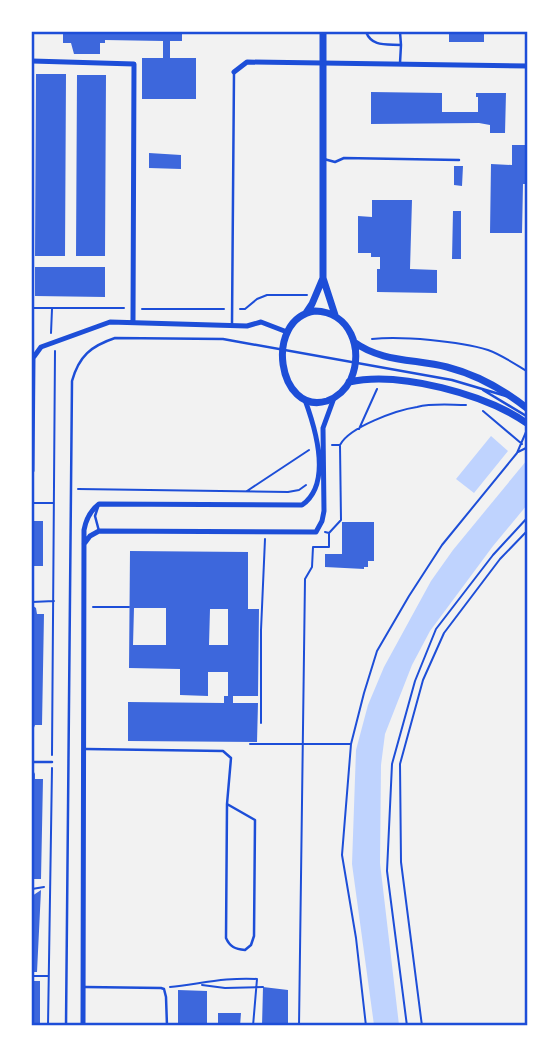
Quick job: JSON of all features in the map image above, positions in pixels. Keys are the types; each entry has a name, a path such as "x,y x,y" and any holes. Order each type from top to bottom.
{"street":[{"path":"323,32 323,278 335,315"},
{"path":"32,61 134,64 133,321"},
{"path":"234,72 247,62 527,66"},
{"path":"83,1026 82,749 86,519 99,504 302,505 312,498 317,489 316,429 304,400 288,381 282,361 282,349 287,332 312,304 323,278"},
{"path":"85,544 90,536 99,531 316,532 323,521 324,511 324,428 334,398 349,382 356,363 354,342 344,322 325,312 306,313"},
{"path":"32,471 34,350 110,322 247,326 261,321 287,332"},
{"path":"354,342 371,353 459,370 493,384 527,409"},
{"path":"349,382 380,379 455,390 491,402 527,426"},
{"path":"304,400 315,403 334,398"}],"lane":[{"path":"366,32 368,38 376,44 401,45"},
{"path":"400,32 400,65"},
{"path":"232,324 234,72"},
{"path":"321,158 335,162 344,158 459,160"},
{"path":"66,1026 72,381 79,361 99,343 115,338 223,339 471,384 516,400"},
{"path":"471,384 527,416"},
{"path":"99,504 95,516 99,531"},
{"path":"82,749 223,751 231,758 227,804 226,938 229,945 245,950 251,945 254,936 255,820 227,804"},
{"path":"32,762 52,762"},
{"path":"83,987 164,989 167,1026"}],"path":[{"path":"240,309 245,309 267,295 308,295"},
{"path":"32,308 127,308 128,304"},
{"path":"141,304 142,309 225,309"},
{"path":"51,333 52,309"},
{"path":"148,309 148,316"},
{"path":"372,340 390,337 471,346 496,354 527,372"},
{"path":"48,1026 55,347"},
{"path":"358,430 378,386"},
{"path":"299,1026 305,579 312,567 313,547 329,547 329,533 341,520 340,445 342,440 380,418 419,406 467,405"},
{"path":"476,405 522,444"},
{"path":"366,1026 356,938 342,855 351,744 377,651 408,596 442,545 517,453 527,426"},
{"path":"327,444 340,445"},
{"path":"517,453 527,447"},
{"path":"246,492 312,448"},
{"path":"77,489 246,492 299,490 311,480"},
{"path":"32,503 55,503"},
{"path":"407,1026 387,871 392,764 415,681 436,629 493,555 527,517"},
{"path":"422,1026 401,862 400,764 423,680 446,630 500,559 527,530"},
{"path":"316,532 329,533"},
{"path":"261,723 261,630 265,546"},
{"path":"32,602 54,601"},
{"path":"92,607 129,607"},
{"path":"250,744 351,744"},
{"path":"32,889 44,887"},
{"path":"32,976 50,976"},
{"path":"169,987 198,985 234,977 257,979 253,1026"},
{"path":"198,985 225,988 263,987"}],"water":[{"path":"491,436 508,451 474,493 456,479"},
{"path":"527,460 527,505 430,631 412,665 385,734 381,765 380,863 399,1025 374,1025 352,864 356,750 368,705 384,667 431,581"}],"building":[{"path":"63,32 182,32 182,41 170,41 170,58 196,58 196,99 142,99 142,58 163,58 163,41 105,40 105,43 100,43 100,54 74,54 71,43 63,43"},
{"path":"449,32 484,32 484,42 449,42"},
{"path":"36,74 66,74 65,256 35,256"},
{"path":"77,75 106,75 105,256 76,256"},
{"path":"371,92 442,93 442,112 478,112 476,93 506,93 505,133 490,133 490,125 479,123 371,124"},
{"path":"512,145 528,145 528,184 523,184 522,233 490,233 491,164 512,165"},
{"path":"149,153 181,155 181,169 149,168"},
{"path":"454,166 463,166 462,186 454,185"},
{"path":"372,200 412,200 410,269 437,270 437,293 377,292 380,257 371,257 371,253 358,253 358,216 372,217"},
{"path":"453,211 461,211 461,259 452,259"},
{"path":"35,267 105,267 105,297 35,296"},
{"path":"32,521 43,521 43,566 32,566"},
{"path":"342,522 374,522 374,561 368,561 368,567 325,567 325,554 342,554"},
{"path":"130,551 248,552 248,609 259,609 258,696 233,696 233,703 258,703 257,742 128,741 128,702 224,703 224,696 228,696 228,672 208,672 208,696 180,695 180,669 129,668","holes":["134,608 166,608 166,645 133,645","210,609 228,609 228,645 209,645"]},
{"path":"32,605 37,614 44,614 42,725 35,725 32,733"},
{"path":"32,768 35,779 43,779 41,879 32,879"},
{"path":"41,890 37,972 32,972 32,896"},
{"path":"32,981 40,981 40,1026 32,1026"},
{"path":"263,987 288,990 288,1026 262,1026"},
{"path":"178,990 207,991 207,1026 178,1026"},
{"path":"218,1013 241,1013 240,1026 218,1026"}]}
